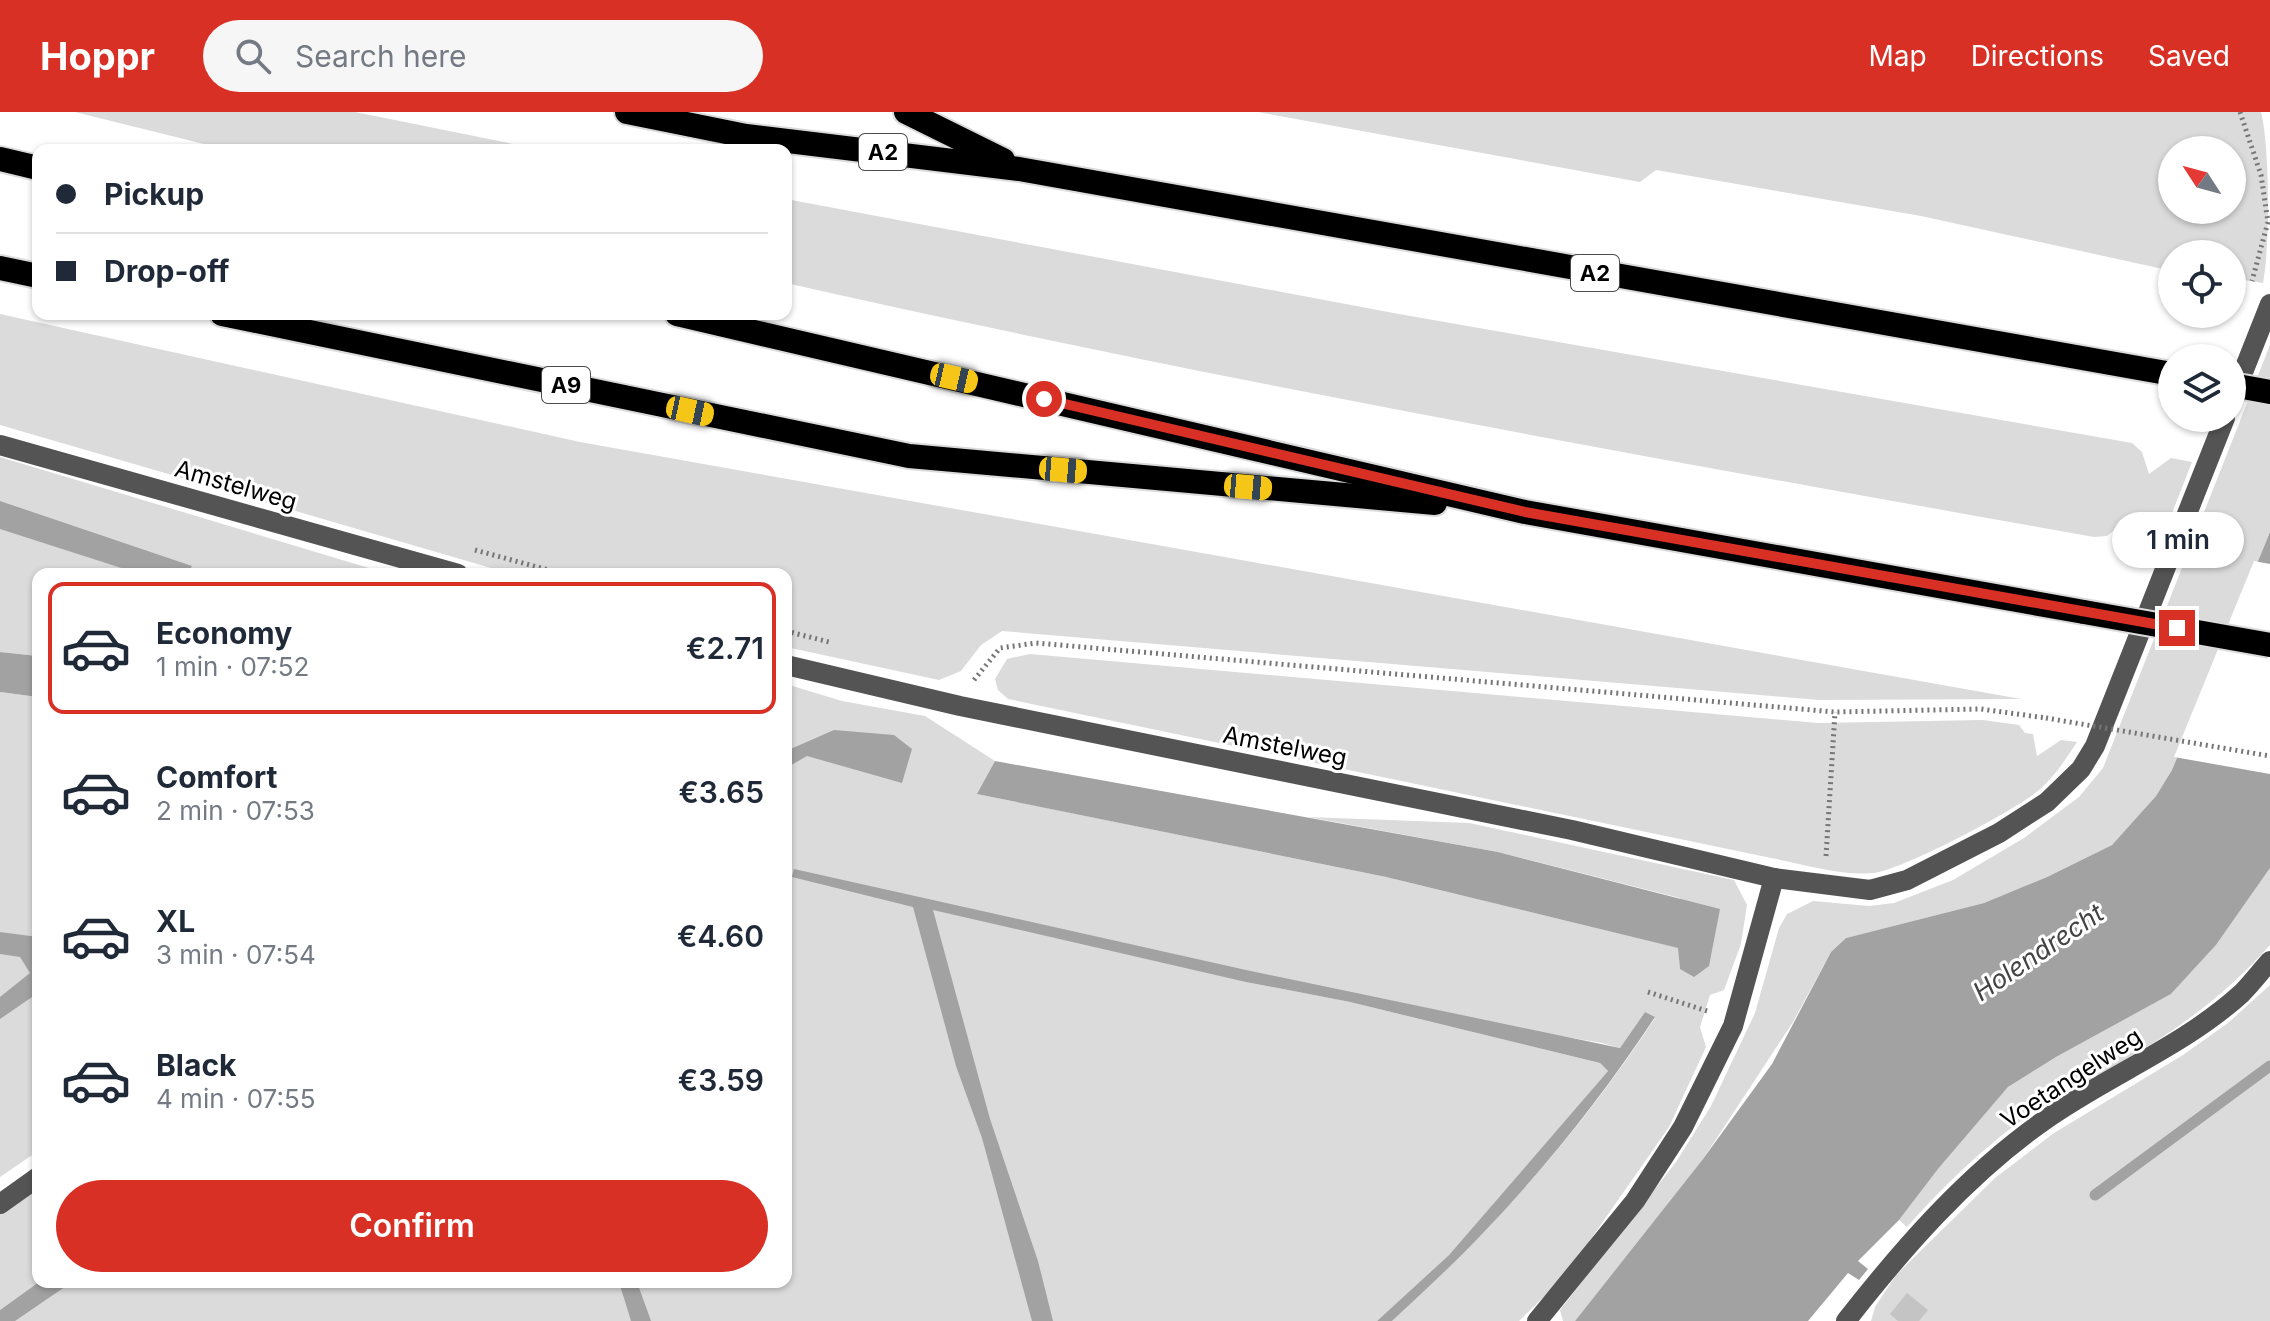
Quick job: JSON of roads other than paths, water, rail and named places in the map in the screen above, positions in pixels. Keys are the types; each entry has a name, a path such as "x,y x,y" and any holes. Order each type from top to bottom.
{"highway":[{"name":"A2","path":"627,112 746,136 1019,169 2158,372"},
{"name":"A2","path":"906,112 1019,169"},
{"path":"0,159 32,167"},
{"path":"0,268 32,275"},
{"name":"A9","path":"251,320 909,456 1525,512"},
{"path":"703,320 1525,512 2270,645"},
{"path":"2246,388 2270,392"}],"street":[{"path":"2246,365 2270,304"},
{"name":"Amstelweg","path":"792,666 960,706 1572,830 1774,878 1870,890 1907,880 1999,833 2047,802 2074,778 2095,746 2219,432"},
{"name":"Amstelweg","path":"0,445 437,568"},
{"path":"1537,1321 1575,1278 1643,1188 1683,1127 1735,1021 1774,878"},
{"name":"Voetangelweg","path":"1846,1321 1931,1219 1986,1168 2042,1122 2180,1039 2242,993 2270,961"},
{"path":"0,1204 32,1181"}],"water":[{"path":"0,501 192,566 121,568 0,529"},
{"name":"Holendrecht","path":"2270,532 2270,868 2216,945 2171,994 2008,1087 1899,1220 1858,1261 1868,1269 1859,1280 1848,1273 1808,1321 1575,1321 1703,1159 1772,1064 1831,952 1846,938 1984,903 2047,877 2112,845 2156,796 2172,770"},
{"path":"0,652 32,655 32,696 0,692"},
{"path":"834,730 894,735 912,749 902,783 807,756 792,765 792,748"},
{"path":"995,761 1498,852 1720,909 1709,966 1694,977 1680,969 1678,948 1386,877 977,794"},
{"path":"794,869 1246,970 1620,1048 1645,1012 1655,1017 1574,1128 1507,1207 1462,1255 1392,1321 1377,1321 1449,1255 1608,1071 1600,1063 1350,1002 1246,982 933,910 990,1119 1038,1261 1053,1321 1032,1321 982,1138 956,1066 913,907 792,877"},
{"path":"0,932 32,936 32,997 0,1019 0,997 30,973 20,957 0,954"},
{"path":"32,1287 63,1288 15,1321 0,1321 0,1310"},
{"path":"621,1288 639,1288 651,1321 631,1321"}],"waterway":[{"path":"2095,1195 2270,1066"}]}
